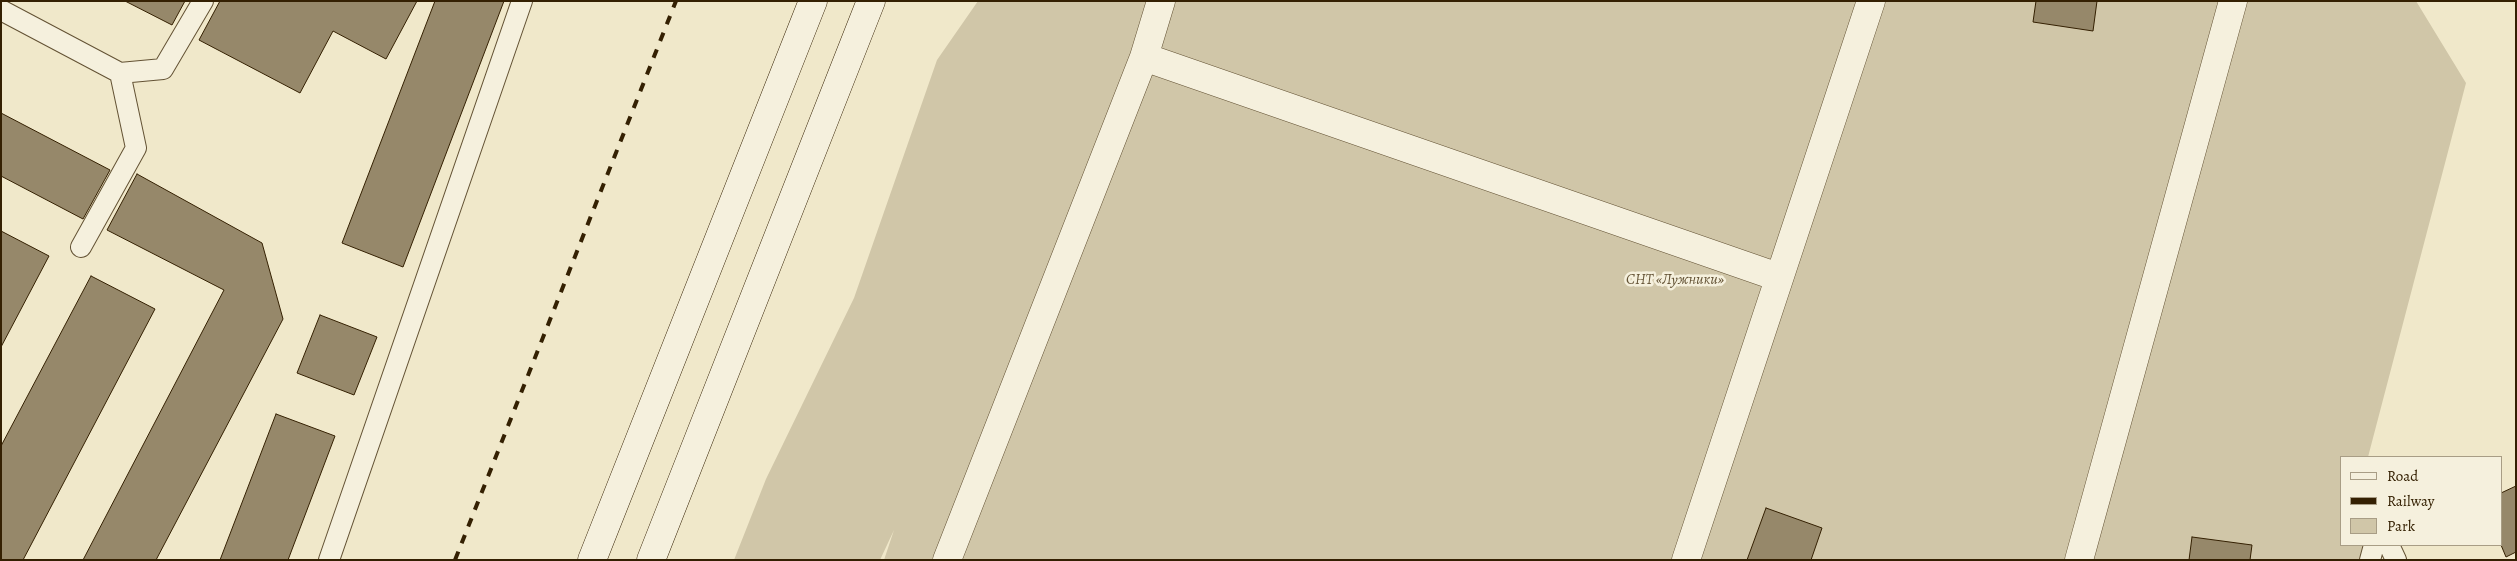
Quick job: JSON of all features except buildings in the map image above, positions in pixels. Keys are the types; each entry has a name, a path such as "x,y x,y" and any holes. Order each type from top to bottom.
{"street":[{"path":"592,560 813,1"},
{"path":"651,560 872,1"},
{"path":"948,560 1144,57 1161,1"},
{"path":"1686,560 1778,277 1871,1"},
{"path":"2080,560 2232,1"},
{"path":"1144,57 1778,277"}],"lane":[{"path":"1,10 120,73 163,69 203,1"},
{"path":"329,560 522,1"},
{"path":"81,247 136,148 120,73"},
{"path":"2370,560 2374,546"},
{"path":"2389,546 2396,560"}],"green space":[{"name":"СНТ «Лужники»","path":"978,1 2416,1 2466,83 2368,456 2340,456 2340,546 2370,546 2371,560 884,560 894,530 880,560 734,560 766,479 854,298 937,60"}],"railway":[{"path":"455,560 676,1"}]}
